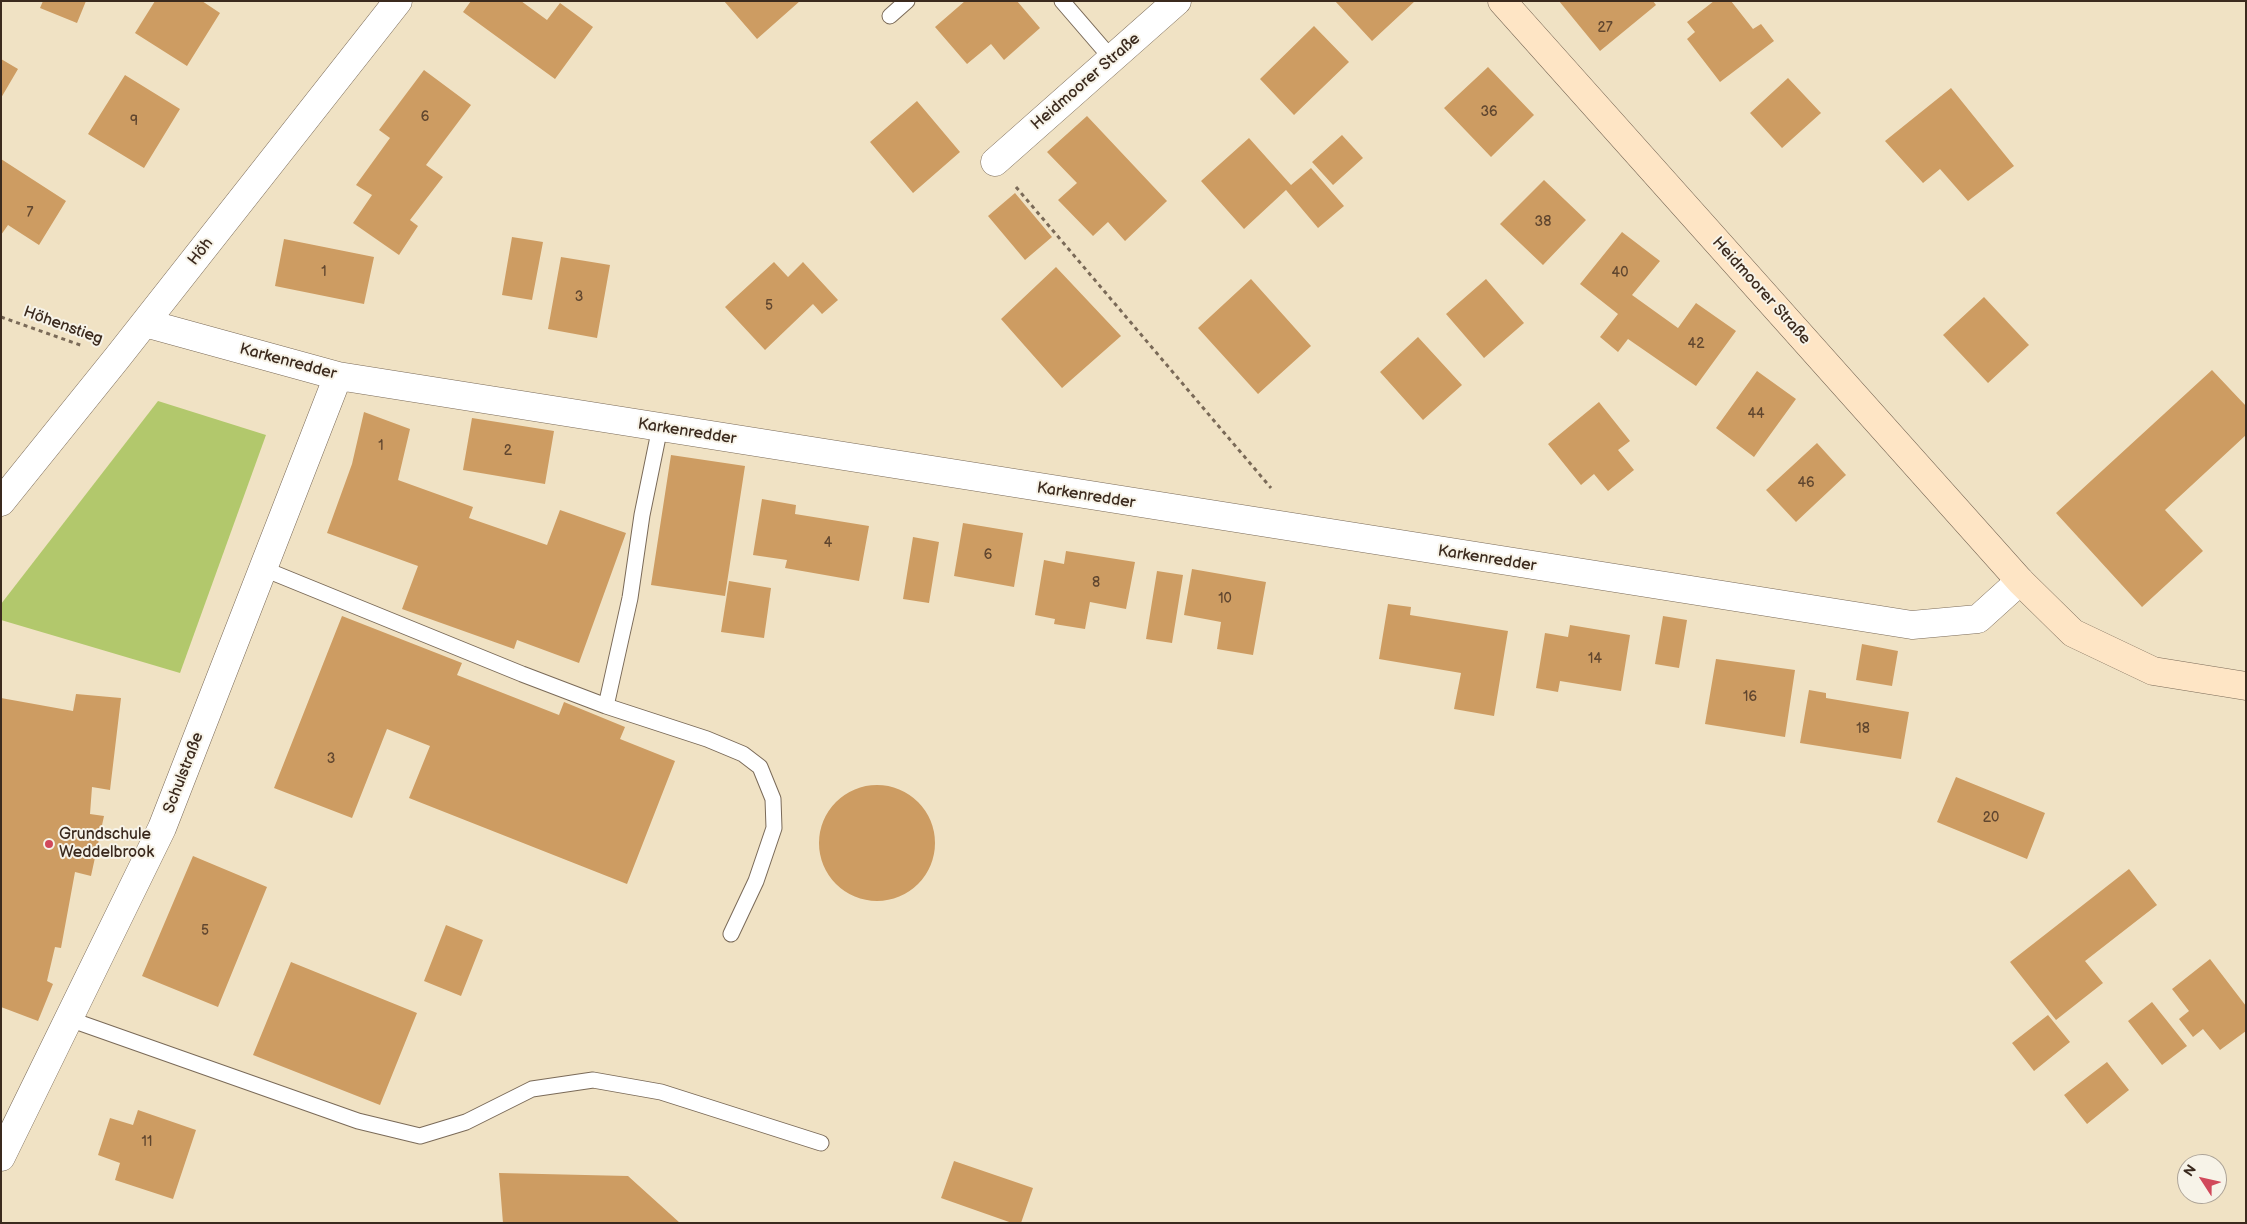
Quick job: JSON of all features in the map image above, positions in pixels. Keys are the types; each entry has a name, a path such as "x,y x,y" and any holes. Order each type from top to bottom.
{"street":[{"name":"Höh","path":"1,502 145,324 398,1"},
{"name":"Heidmoorer Straße","path":"995,162 1178,1"},
{"name":"Heidmoorer Straße","path":"1502,1 2020,582 2073,633 2152,671 2246,686"},
{"name":"Karkenredder","path":"145,324 338,376 1307,531 1912,625 1978,619 2020,582"},
{"name":"Schulstraße","path":"1,1157 162,828 338,376"}],"lane":[{"path":"890,16 907,1"},
{"path":"1062,1 1112,58"},
{"path":"606,706 630,598 642,515 660,428"},
{"path":"264,569 606,706 707,739 743,754 760,767 773,799 774,828 756,881 731,934"},
{"path":"69,1019 358,1121 420,1136 466,1122 532,1089 593,1080 661,1092 821,1143"}],"path":[{"path":"995,162 1307,531"},
{"name":"Höhenstieg","path":"1,317 117,358"}],"green space":[{"path":"158,401 266,435 180,673 1,620 1,604"}],"building":[{"path":"43,1 86,1 77,23 40,8"},
{"path":"155,1 202,1 220,13 187,66 135,33"},
{"path":"471,1 521,1 547,20 560,3 593,27 555,79 463,12"},
{"path":"724,1 800,1 757,39"},
{"path":"965,1 1017,1 1040,28 1004,60 991,44 967,64 935,27"},
{"path":"1335,1 1415,1 1372,41"},
{"path":"1559,1 1653,1 1656,5 1600,51"},
{"path":"1714,1 1731,1 1753,29 1761,24 1774,41 1720,82 1687,39 1695,32 1687,22"},
{"path":"1314,26 1349,62 1294,115 1260,79"},
{"path":"1,59 18,69 1,98"},
{"path":"1488,67 1534,115 1491,157 1444,108"},
{"path":"424,70 471,105 426,165 443,177 410,220 418,226 399,255 353,223 372,195 356,185 390,138 379,130"},
{"path":"125,75 180,109 144,168 88,134"},
{"path":"1788,78 1821,113 1782,148 1750,113"},
{"path":"1951,88 2014,166 1968,201 1940,169 1923,183 1885,141"},
{"path":"917,101 960,152 913,193 870,142"},
{"path":"1087,116 1167,201 1125,241 1108,222 1093,236 1058,200 1077,183 1047,152"},
{"path":"1342,135 1363,158 1333,185 1312,162"},
{"path":"1249,138 1291,185 1311,168 1344,206 1318,228 1286,190 1244,229 1201,181"},
{"path":"1,159 66,201 39,245 8,225 1,235"},
{"path":"1544,180 1586,220 1543,265 1500,224"},
{"path":"1015,193 1052,237 1025,260 988,216"},
{"path":"1622,232 1660,261 1632,295 1678,328 1696,303 1736,331 1696,386 1628,339 1618,352 1600,337 1618,314 1580,284"},
{"path":"512,237 543,242 532,300 502,295"},
{"path":"284,239 374,257 364,304 275,286"},
{"path":"561,257 610,265 597,338 548,329"},
{"path":"774,262 788,277 803,262 838,300 822,314 813,304 765,350 725,307"},
{"path":"1056,267 1121,336 1062,388 1001,319"},
{"path":"1251,279 1311,346 1258,394 1198,328"},
{"path":"1486,279 1524,323 1484,358 1446,314"},
{"path":"1984,297 2029,345 1988,383 1943,335"},
{"path":"1418,337 1462,385 1423,420 1380,372"},
{"path":"2212,370 2246,406 2246,435 2165,510 2203,551 2142,607 2056,513"},
{"path":"1757,371 1796,399 1754,457 1716,428"},
{"path":"1599,402 1630,441 1618,450 1634,470 1608,491 1594,474 1581,485 1548,444"},
{"path":"364,412 410,429 398,480 473,507 469,518 547,545 560,510 626,533 579,663 517,640 514,649 402,609 418,566 327,533 352,464"},
{"path":"472,418 554,431 545,484 463,470"},
{"path":"1817,443 1846,475 1796,522 1766,490"},
{"path":"671,455 745,466 725,596 651,585"},
{"path":"762,499 796,505 795,514 869,526 859,581 785,568 787,560 753,555"},
{"path":"963,523 1023,533 1014,587 954,576"},
{"path":"913,537 939,542 929,603 903,599"},
{"path":"1066,551 1135,562 1126,609 1090,602 1085,629 1054,624 1055,619 1035,615 1044,560 1064,564"},
{"path":"1192,569 1266,582 1253,655 1217,649 1221,622 1184,615"},
{"path":"1157,571 1183,575 1172,643 1146,639"},
{"path":"729,581 771,588 764,638 721,632"},
{"path":"1388,604 1411,607 1410,615 1508,631 1494,716 1454,709 1461,673 1379,659"},
{"path":"342,616 462,663 457,675 559,715 564,702 625,727 620,739 675,761 627,884 409,798 430,746 387,729 352,818 274,788"},
{"path":"1663,616 1687,620 1679,668 1655,664"},
{"path":"1570,625 1630,635 1621,691 1560,681 1558,692 1536,688 1545,633 1568,637"},
{"path":"1862,644 1898,651 1892,686 1856,680"},
{"path":"1716,659 1795,670 1785,737 1705,724"},
{"path":"1809,690 1826,693 1826,698 1909,712 1901,759 1800,743"},
{"name":"Grundschule Weddelbrook","path":"76,694 121,698 110,790 92,787 90,814 104,816 91,876 75,872 61,948 55,947 47,981 53,984 38,1021 1,1007 1,698 73,711"},
{"path":"1956,777 2045,813 2027,859 1937,822"},
{"path":"877,785 899,789 918,802 931,821 935,843 931,865 918,884 899,897 877,901 855,897 836,884 823,865 819,843 823,821 836,802 855,789"},
{"path":"193,856 267,887 218,1007 142,976"},
{"path":"2129,869 2157,905 2085,961 2103,983 2056,1020 2010,962"},
{"path":"446,925 483,940 461,996 424,981"},
{"path":"2210,959 2246,1006 2246,1031 2220,1050 2203,1029 2193,1037 2179,1019 2189,1011 2172,989"},
{"path":"291,962 417,1013 380,1105 253,1055"},
{"path":"2152,1002 2187,1046 2162,1065 2128,1021"},
{"path":"2048,1015 2070,1042 2034,1071 2012,1043"},
{"path":"2107,1062 2129,1090 2087,1124 2064,1095"},
{"path":"138,1110 196,1130 173,1199 115,1180 120,1163 98,1155 110,1118 133,1125"},
{"path":"954,1161 1033,1188 1021,1223 1012,1223 941,1198"},
{"path":"499,1173 628,1176 680,1223 503,1223"}],"place":[{"name":"Grundschule Weddelbrook","path":"49,844"}]}
